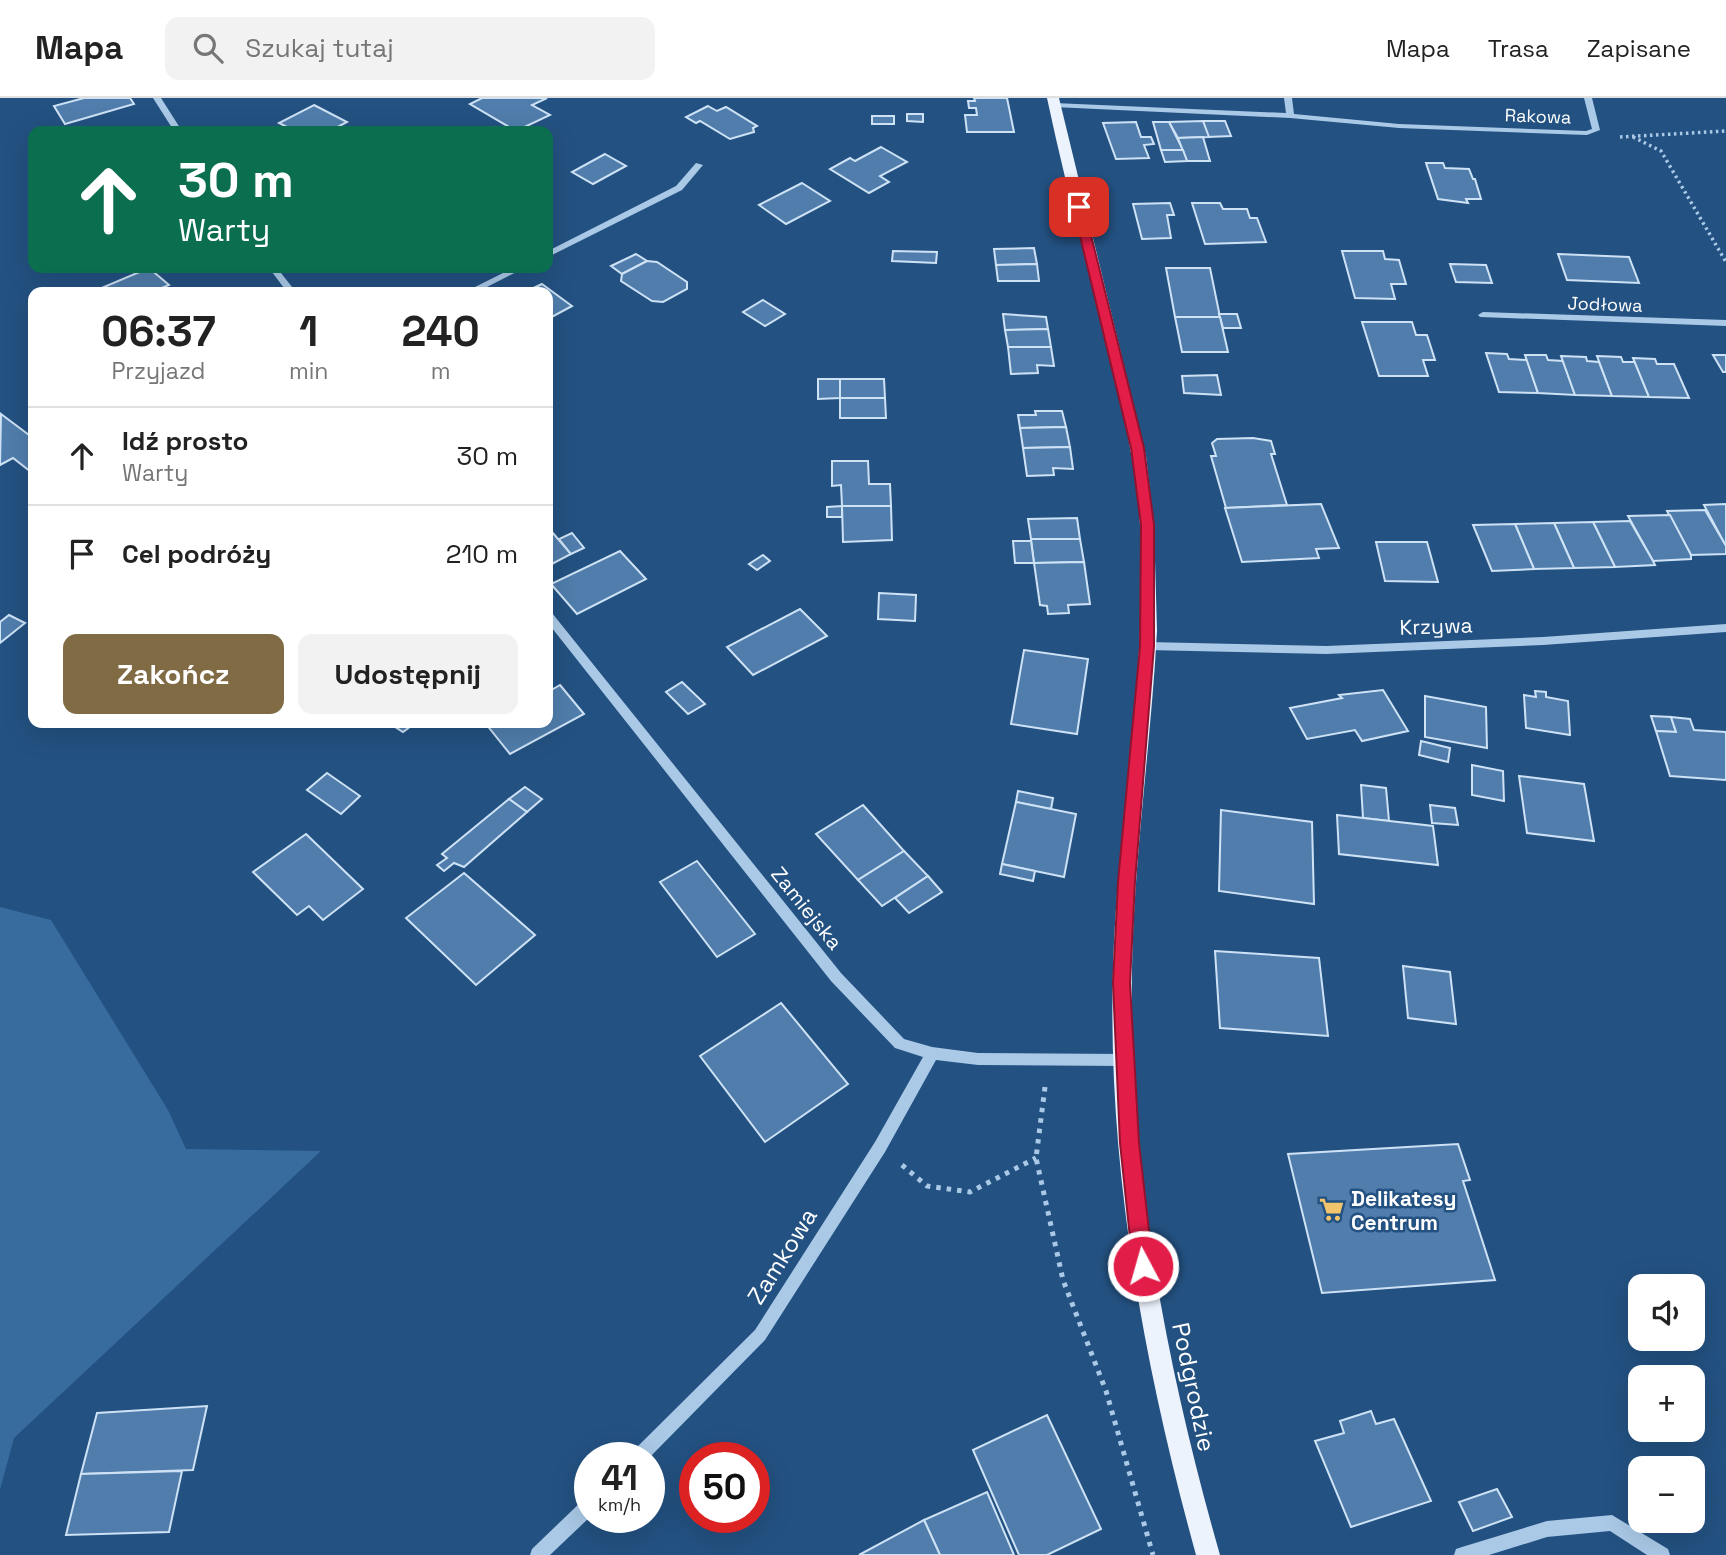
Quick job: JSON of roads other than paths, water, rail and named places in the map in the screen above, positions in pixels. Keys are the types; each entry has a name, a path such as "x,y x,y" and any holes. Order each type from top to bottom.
{"main road":[{"name":"Podgrodzie","path":"1053,102 1137,448 1147,525 1147,646 1123,948 1124,1060 1142,1252 1157,1348 1173,1424 1208,1555"}],"street":[{"path":"157,98 174,126"},
{"path":"1288,98 1290,116"},
{"name":"Rakowa","path":"1053,102 1290,116 1399,126 1587,133 1596,130 1588,98"},
{"path":"553,251 679,188 699,165"},
{"path":"480,287 510,273"},
{"name":"Jodłowa","path":"1483,315 1726,323"},
{"name":"Zamiejska","path":"553,621 836,977 900,1044 932,1053 978,1059 1124,1060"},
{"name":"Krzywa","path":"1147,646 1326,650 1543,641 1726,628"},
{"name":"Zamkowa","path":"654,1442 760,1335 880,1147 932,1053"},
{"path":"538,1555 574,1520"},
{"path":"1462,1555 1547,1530 1612,1523 1662,1555"}],"place":[{"name":"Delikatesy Centrum","path":"1331,1210"}]}
